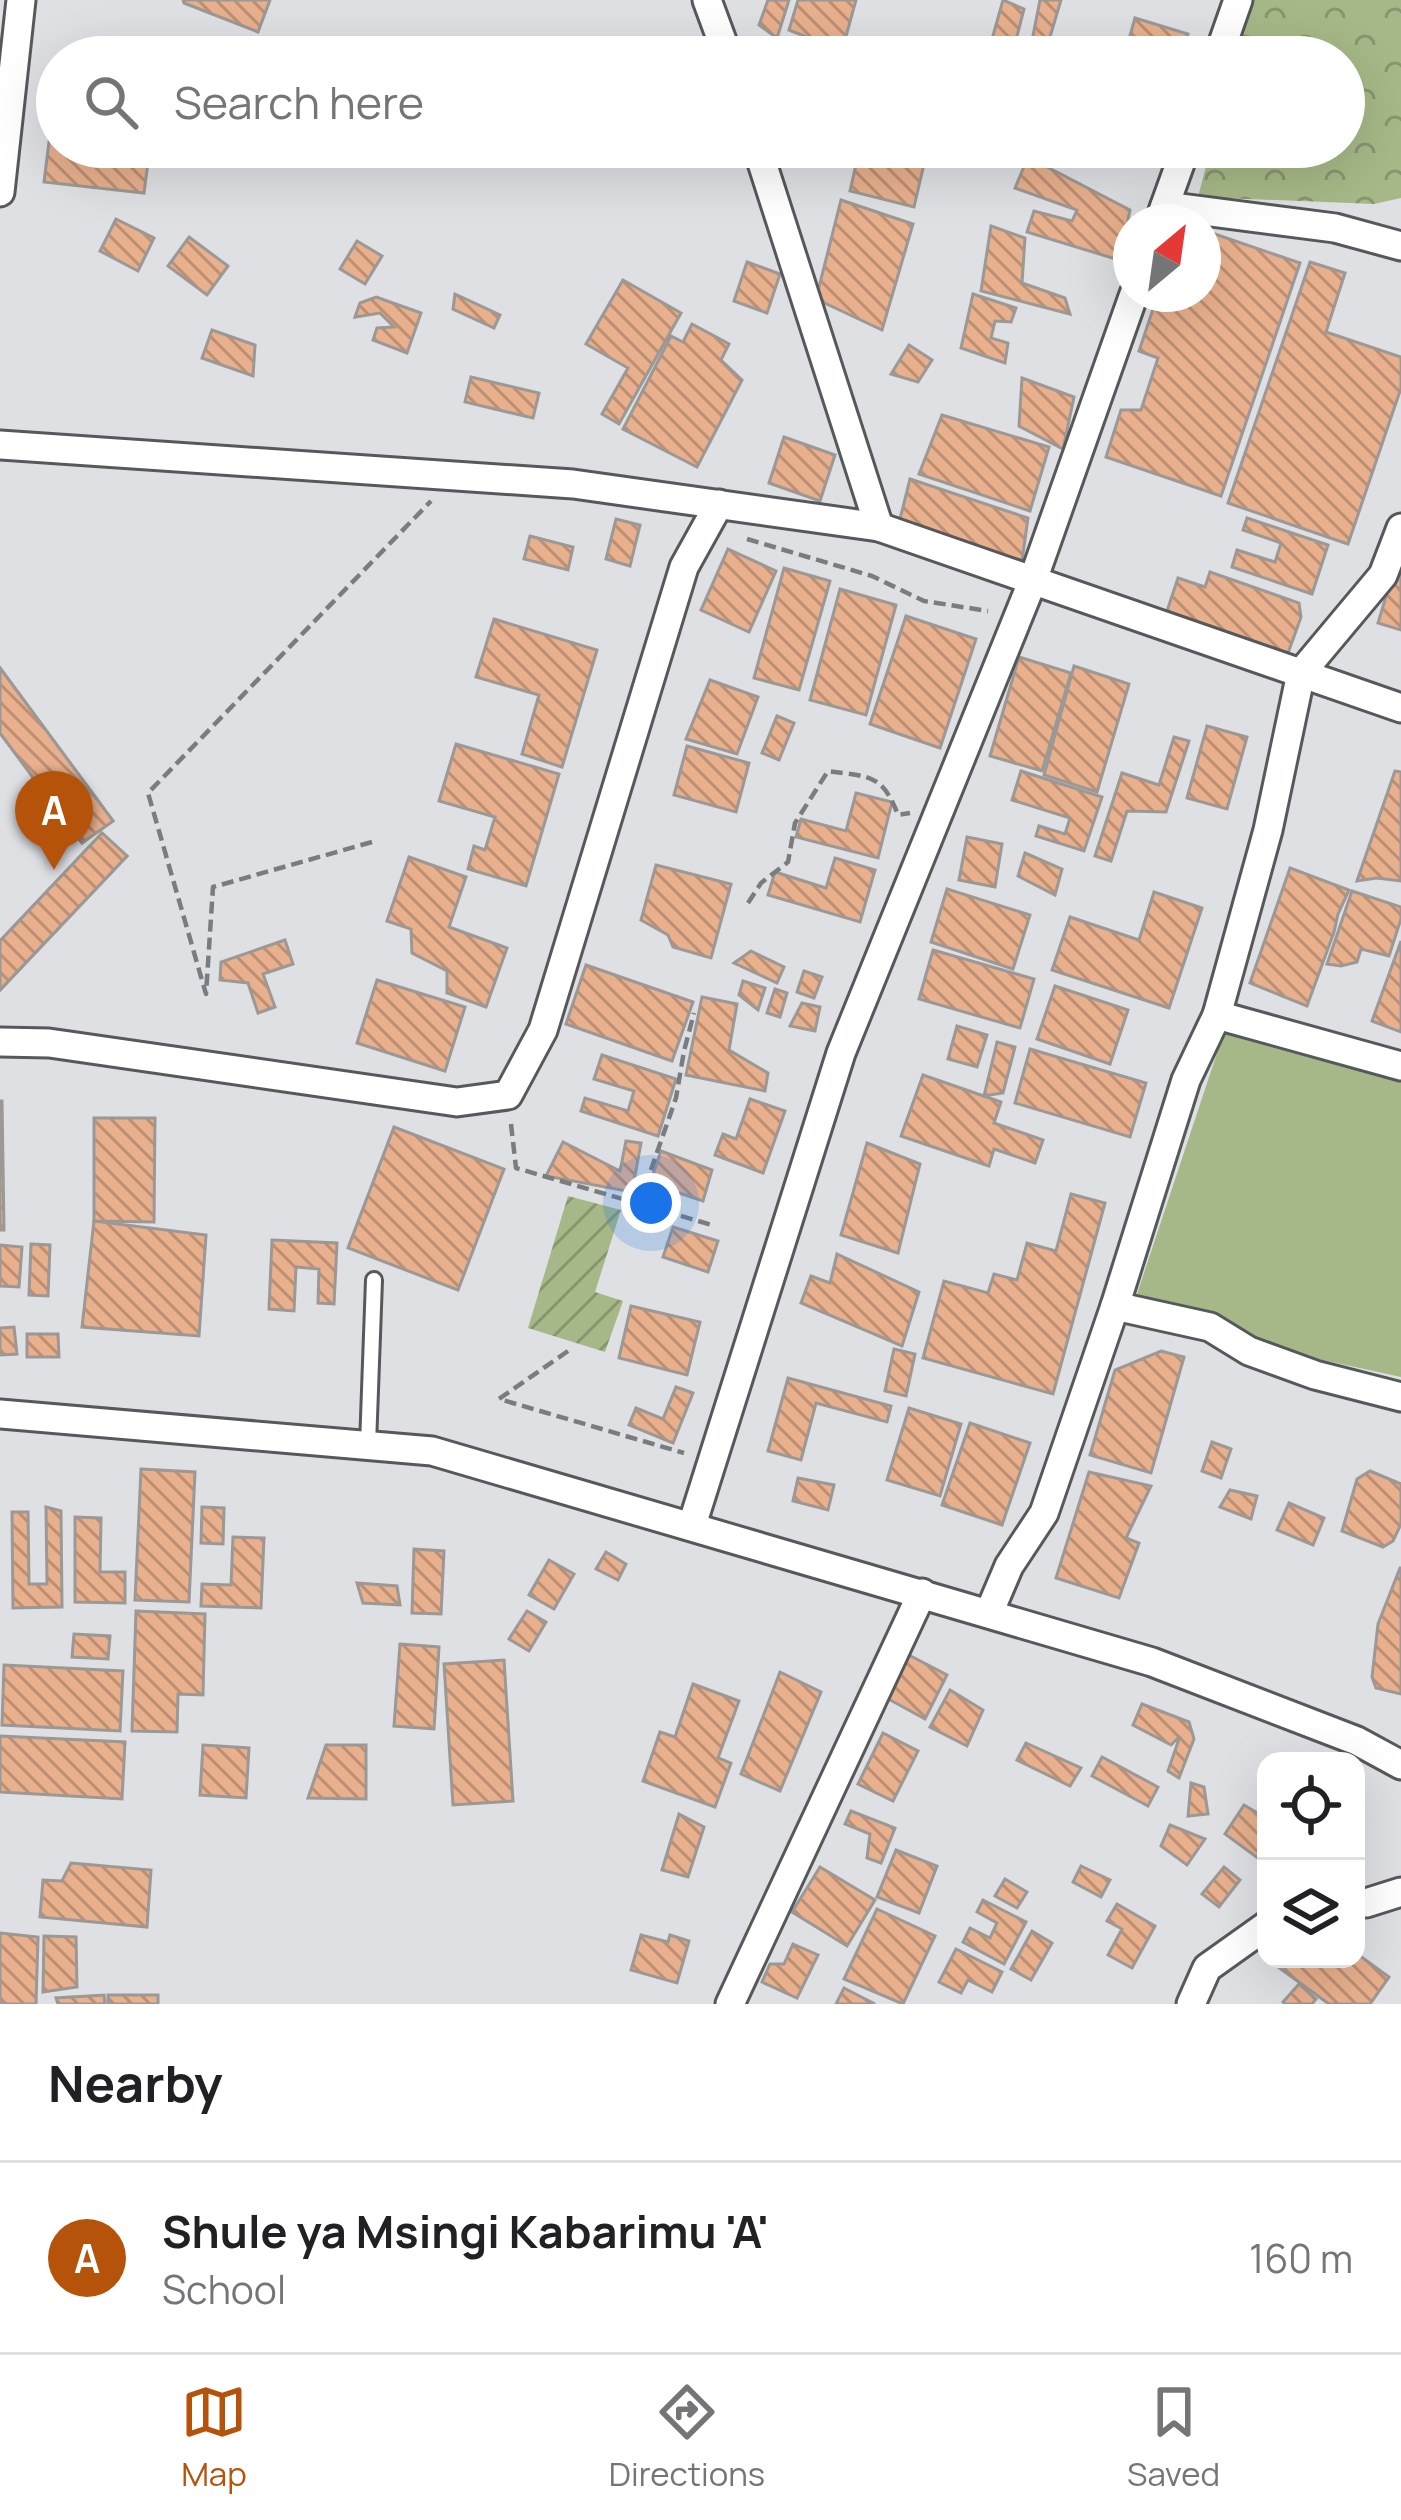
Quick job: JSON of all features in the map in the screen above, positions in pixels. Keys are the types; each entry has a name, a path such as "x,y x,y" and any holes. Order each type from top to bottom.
{"street":[{"path":"0,192 5,80 21,0"},
{"path":"707,0 720,36"},
{"path":"1225,36 1238,0"},
{"path":"764,168 879,526"},
{"path":"1166,204 1178,168"},
{"path":"1221,219 1335,228 1401,246"},
{"path":"692,1525 841,1053 1033,580 1127,312"},
{"path":"0,445 573,484 712,515 879,526 1401,708"},
{"path":"0,1042 49,1043 457,1102 508,1095 543,1030 684,566 712,515"},
{"path":"989,1613 1009,1566 1044,1513 1186,1080 1217,1015 1268,830 1301,673 1383,575 1401,528"},
{"path":"1217,1015 1401,1066"},
{"path":"1115,1306 1210,1327 1249,1351 1315,1375 1401,1397"},
{"path":"0,1414 432,1450 1152,1662 1357,1741 1401,1766"},
{"path":"730,2004 922,1593"},
{"path":"1365,1903 1401,1892"},
{"path":"1190,2004 1207,1968 1257,1932"}],"lane":[{"path":"368,1445 374,1280"}],"path":[{"path":"372,842 213,887 206,994 148,794 455,476"},
{"path":"712,515 872,576 924,601 1017,616"},
{"path":"748,903 761,884 788,862 795,823 828,771 878,783 889,790 898,815 939,806"},
{"path":"638,1204 676,1098 694,1013"},
{"path":"508,1095 516,1168 712,1225"},
{"path":"568,1352 499,1399 712,1462"}],"green space":[{"path":"1252,0 1401,0 1401,198 1374,204 1198,197 1206,168 1365,168 1365,36 1242,36"},
{"path":"1224,1032 1401,1082 1401,1377 1129,1318"},
{"path":"568,1196 621,1210 595,1292 623,1301 605,1352 528,1328"}],"building":[{"path":"183,0 270,0 258,32"},
{"path":"768,0 789,0 778,36 759,25"},
{"path":"798,0 856,0 846,36 804,36 789,30"},
{"path":"1003,0 1024,9 1017,36 993,36"},
{"path":"1040,0 1061,0 1050,36 1033,36"},
{"path":"1135,18 1188,34 1188,36 1130,36"},
{"path":"46,168 147,168 144,193 44,182"},
{"path":"855,168 923,168 914,207 850,191"},
{"path":"1023,168 1049,168 1118,204 1113,204 1113,258 1027,232 1034,211 1072,221 1077,210 1015,188"},
{"path":"841,200 913,224 882,330 816,299"},
{"path":"116,219 154,238 138,271 100,251"},
{"path":"991,226 1025,238 1022,283 1065,298 1070,314 981,291"},
{"path":"1221,236 1300,263 1221,496 1106,457 1121,410 1141,410 1158,358 1139,351 1152,312 1221,312"},
{"path":"189,237 228,266 207,295 168,266"},
{"path":"357,241 382,256 365,284 340,269"},
{"path":"747,262 780,274 767,313 734,301"},
{"path":"1310,262 1345,273 1326,332 1401,357 1401,388 1348,544 1228,503"},
{"path":"623,280 681,313 619,424 602,414 628,368 586,344"},
{"path":"455,294 500,315 494,328 453,309"},
{"path":"973,294 1016,308 1011,322 995,321 991,338 1008,343 1005,363 961,348"},
{"path":"376,297 421,313 407,353 373,340 377,328 394,327 380,313 355,317 360,303"},
{"path":"692,324 729,344 721,360 742,380 697,467 623,429 671,336 683,342"},
{"path":"212,330 255,345 253,376 202,358"},
{"path":"909,345 932,360 918,382 891,374"},
{"path":"471,377 539,393 533,418 465,402"},
{"path":"1022,378 1074,397 1063,449 1019,426"},
{"path":"942,415 1049,447 1030,511 919,474"},
{"path":"784,437 835,455 820,501 769,483"},
{"path":"910,479 1028,518 1020,575 900,519"},
{"path":"1247,518 1328,545 1312,594 1232,567 1237,550 1275,562 1281,543 1243,530"},
{"path":"616,519 640,525 630,566 606,559"},
{"path":"530,536 573,547 568,570 524,559"},
{"path":"1401,547 1401,630 1378,623"},
{"path":"728,549 776,571 749,632 701,610"},
{"path":"784,568 830,581 799,690 754,678"},
{"path":"1210,572 1299,603 1301,617 1288,653 1167,611 1178,578 1205,587"},
{"path":"840,589 896,605 866,715 810,700"},
{"path":"906,616 976,639 940,748 870,724"},
{"path":"494,619 597,650 562,767 522,754 539,695 476,677"},
{"path":"1019,657 1071,673 1042,771 990,756"},
{"path":"1074,666 1129,684 1097,792 1044,775"},
{"path":"0,668 113,821 82,843 0,733"},
{"path":"0,668 113,821 82,843 0,733"},
{"path":"710,680 758,697 737,754 686,739"},
{"path":"777,716 794,723 779,760 762,753"},
{"path":"1207,726 1247,737 1227,809 1187,798"},
{"path":"1174,737 1189,741 1166,812 1127,811 1111,861 1095,856 1122,773 1159,785"},
{"path":"456,744 559,774 526,886 468,869 474,846 485,850 495,817 439,801"},
{"path":"687,746 749,763 736,812 674,795"},
{"path":"1021,771 1102,797 1084,851 1036,836 1039,826 1065,834 1070,818 1012,800"},
{"path":"1395,771 1401,772 1401,881 1357,881"},
{"path":"856,793 892,802 878,858 796,837 801,819 846,831"},
{"path":"102,833 127,856 0,990 0,941"},
{"path":"102,833 127,856 0,990 0,941"},
{"path":"967,837 1002,844 995,887 959,880"},
{"path":"1025,853 1062,869 1055,895 1018,876"},
{"path":"409,857 466,877 449,927 507,948 486,1007 447,993 447,971 412,953 411,929 387,921"},
{"path":"835,858 875,870 860,922 768,895 775,872 826,888"},
{"path":"656,865 731,884 711,958 673,947 668,935 641,920"},
{"path":"1290,868 1349,890 1307,1006 1250,983"},
{"path":"947,889 1030,915 1013,969 931,942"},
{"path":"1352,891 1401,907 1389,956 1361,949 1357,962 1327,964"},
{"path":"1154,892 1202,908 1169,1008 1052,970 1070,917 1139,940"},
{"path":"285,940 293,964 263,974 275,1007 258,1013 248,983 220,980 221,962"},
{"path":"1401,941 1401,1032 1372,1021"},
{"path":"933,950 1034,979 1020,1028 919,999"},
{"path":"751,951 784,967 777,983 734,963"},
{"path":"586,965 693,1002 672,1061 566,1024"},
{"path":"804,971 822,977 814,998 797,992"},
{"path":"377,980 465,1007 445,1071 357,1043"},
{"path":"743,981 765,988 758,1010 739,995"},
{"path":"1055,986 1128,1010 1110,1064 1037,1039"},
{"path":"775,989 787,993 780,1017 767,1013"},
{"path":"702,997 737,1004 729,1050 768,1073 765,1091 686,1075"},
{"path":"802,1003 820,1007 815,1031 790,1026"},
{"path":"957,1026 987,1035 977,1067 948,1059"},
{"path":"997,1042 1015,1047 1003,1093 984,1096"},
{"path":"1030,1049 1146,1083 1130,1137 1015,1103"},
{"path":"602,1055 676,1079 658,1136 581,1111 585,1098 628,1111 634,1091 594,1079"},
{"path":"923,1075 1001,1102 994,1123 1043,1140 1035,1163 994,1149 989,1166 901,1136"},
{"path":"750,1099 785,1111 763,1173 715,1155 723,1134 736,1139"},
{"path":"2,1101 4,1230 0,1230"},
{"path":"94,1118 155,1118 154,1222 94,1221"},
{"path":"394,1127 504,1169 458,1290 348,1248"},
{"path":"626,1141 641,1143 632,1192 546,1176 563,1142 620,1171"},
{"path":"867,1143 920,1164 898,1253 841,1235"},
{"path":"661,1151 712,1170 703,1201 650,1183"},
{"path":"1071,1194 1105,1203 1053,1394 923,1358 944,1281 988,1293 994,1274 1017,1280 1027,1243 1056,1251"},
{"path":"94,1221 206,1235 199,1336 82,1327"},
{"path":"673,1227 718,1241 708,1272 663,1257"},
{"path":"272,1240 337,1243 334,1304 318,1303 319,1269 296,1267 294,1311 269,1309"},
{"path":"31,1244 50,1245 48,1296 29,1295"},
{"path":"0,1245 22,1247 19,1287 0,1286"},
{"path":"837,1254 919,1292 902,1346 801,1303 811,1276 830,1283"},
{"path":"631,1306 700,1322 687,1375 619,1358"},
{"path":"14,1327 17,1354 0,1355 0,1328"},
{"path":"27,1334 58,1334 59,1357 27,1357"},
{"path":"894,1349 915,1354 906,1396 885,1391"},
{"path":"1161,1351 1184,1357 1151,1473 1090,1455 1115,1370"},
{"path":"788,1378 891,1406 887,1422 816,1403 801,1460 768,1451"},
{"path":"676,1387 693,1393 673,1443 629,1425 636,1408 663,1419"},
{"path":"909,1408 961,1424 940,1496 887,1480"},
{"path":"970,1423 1030,1443 1002,1525 942,1505"},
{"path":"1212,1442 1231,1449 1221,1478 1202,1471"},
{"path":"141,1469 195,1472 189,1602 135,1600"},
{"path":"1370,1471 1401,1484 1401,1524 1393,1541 1383,1547 1342,1531 1357,1479"},
{"path":"1089,1472 1151,1486 1126,1538 1139,1543 1119,1598 1056,1578"},
{"path":"798,1478 834,1485 828,1510 793,1501"},
{"path":"1230,1490 1257,1496 1251,1519 1220,1507"},
{"path":"1289,1503 1324,1518 1313,1545 1277,1530"},
{"path":"46,1507 61,1511 62,1607 13,1608 12,1512 28,1512 29,1584 47,1584"},
{"path":"202,1507 224,1508 223,1544 201,1543"},
{"path":"75,1517 101,1518 100,1572 125,1572 125,1603 75,1602"},
{"path":"233,1537 264,1538 261,1608 201,1606 202,1584 231,1585"},
{"path":"414,1549 444,1551 441,1614 412,1613"},
{"path":"606,1552 626,1564 618,1580 596,1569"},
{"path":"549,1560 574,1574 554,1609 529,1595"},
{"path":"1400,1568 1401,1694 1376,1688 1372,1677 1378,1624"},
{"path":"357,1583 397,1586 400,1605 363,1603"},
{"path":"136,1611 205,1614 203,1695 178,1694 177,1732 132,1731"},
{"path":"527,1611 546,1622 529,1651 509,1639"},
{"path":"74,1634 110,1636 108,1659 72,1657"},
{"path":"400,1644 439,1647 434,1729 394,1726"},
{"path":"903,1652 947,1675 925,1719 881,1695"},
{"path":"504,1660 513,1801 453,1805 444,1664"},
{"path":"4,1665 123,1671 120,1731 2,1725"},
{"path":"780,1672 821,1692 780,1791 741,1774"},
{"path":"693,1684 739,1701 718,1758 731,1763 715,1807 643,1781 660,1732 675,1737"},
{"path":"950,1690 983,1710 967,1746 930,1727"},
{"path":"1142,1704 1189,1722 1194,1739 1179,1778 1168,1771 1180,1736 1171,1745 1133,1725"},
{"path":"883,1733 918,1751 893,1801 858,1784"},
{"path":"0,1736 125,1742 122,1799 0,1792"},
{"path":"1026,1743 1081,1768 1070,1786 1017,1760"},
{"path":"203,1745 249,1748 246,1798 200,1795"},
{"path":"326,1745 366,1745 366,1799 308,1798"},
{"path":"1102,1757 1158,1787 1148,1806 1092,1776"},
{"path":"1191,1783 1204,1787 1208,1814 1188,1816"},
{"path":"1244,1805 1257,1813 1257,1857 1225,1834"},
{"path":"851,1811 895,1828 881,1863 867,1858 870,1834 845,1824"},
{"path":"679,1814 704,1827 688,1877 662,1870"},
{"path":"1170,1825 1205,1839 1187,1865 1161,1846"},
{"path":"896,1850 937,1866 919,1913 877,1897"},
{"path":"71,1863 151,1870 147,1927 40,1917 43,1880 62,1881"},
{"path":"1081,1866 1110,1880 1101,1897 1073,1882"},
{"path":"820,1867 875,1900 847,1946 792,1912"},
{"path":"1224,1867 1240,1880 1219,1907 1202,1894"},
{"path":"1005,1879 1027,1892 1017,1908 995,1896"},
{"path":"983,1900 1026,1922 1004,1964 963,1942 970,1928 990,1938 997,1923 977,1912"},
{"path":"1117,1904 1155,1926 1132,1968 1108,1955 1122,1929 1107,1921"},
{"path":"877,1909 935,1936 903,2004 844,1979"},
{"path":"1032,1931 1052,1943 1031,1980 1011,1969"},
{"path":"0,1933 38,1937 36,2004 0,2004"},
{"path":"641,1935 689,1941 677,1983 631,1970"},
{"path":"44,1936 76,1937 77,1987 43,1992"},
{"path":"793,1944 818,1955 797,1998 762,1982 770,1964 784,1964"},
{"path":"956,1949 1002,1972 992,1992 968,1980 961,1993 939,1982"},
{"path":"1365,1960 1389,1977 1370,2004 1329,2004 1279,1968 1365,1968"},
{"path":"1299,1984 1316,1999 1312,2004 1285,2004 1283,2002"},
{"path":"844,1988 875,2004 836,2004"},
{"path":"104,1995 105,2004 58,2004 56,1998"},
{"path":"108,1995 158,1995 158,2004 108,2004"}],"place":[{"name":"Shule ya Msingi Kabarimu 'A'","path":"54,870"}]}
